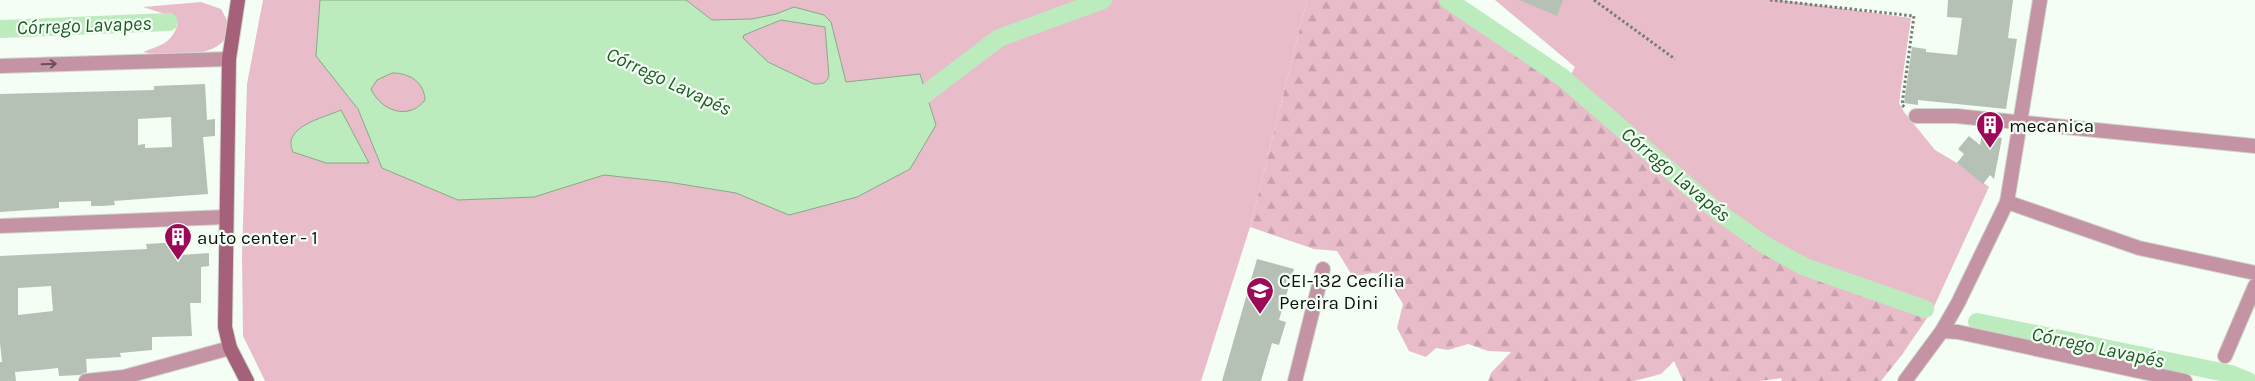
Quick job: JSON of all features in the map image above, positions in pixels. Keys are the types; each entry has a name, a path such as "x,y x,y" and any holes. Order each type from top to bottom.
{"main road":[{"path":"238,1 229,59 226,327 230,348 247,381"}],"street":[{"path":"1905,381 1958,303 2007,202 2040,0"},
{"path":"0,66 229,59"},
{"path":"1916,116 1956,116 2255,146"},
{"path":"2007,202 2139,248 2255,273"},
{"path":"0,226 226,217"},
{"path":"1295,381 1323,269"},
{"path":"2225,356 2255,286"},
{"path":"1943,327 2184,381"},
{"path":"86,381 124,377 230,348"}],"path":[{"path":"1594,0 1675,59"},
{"path":"1770,0 1914,16 1902,105 1916,116"}],"green space":[{"path":"263,0 1307,0 1250,227 1201,381 265,381 243,336 242,257 247,84"},
{"path":"1307,0 1448,0 1562,77 1717,212 1765,245 1805,267 1932,311 1881,381 1782,381 1781,378 1760,381 1683,381 1674,361 1661,374 1634,381 1488,381 1491,373 1511,352 1488,351 1468,344 1448,350 1436,348 1426,357 1409,351 1397,328 1403,304 1385,276 1373,273 1353,277 1337,251 1314,249 1250,227"},
{"path":"1495,0 1781,0 1911,18 1899,103 1904,112 1935,150 1957,163 1989,187 1932,311 1805,267 1765,245 1718,212 1567,81 1575,67"},
{"path":"201,2 221,9 226,18 228,24 227,36 220,44 209,50 181,55 143,52 169,40 178,24 165,14 143,7"}],"water":[{"path":"320,0 686,0 712,20 752,19 776,14 794,7 824,15 831,22 846,82 920,74 936,125 910,169 857,197 789,215 736,193 668,182 604,175 534,197 458,200 382,168 358,109 316,56","holes":["781,20 825,27 829,76 825,82 814,84 768,62 743,38 744,35","392,73 399,73 415,80 422,88 425,100 418,106 404,112 388,108 381,103 371,89 377,80"]},
{"path":"341,110 369,163 326,163 293,152 291,143 293,136 298,130 315,120"}],"building":[{"path":"1519,0 1563,0 1557,16"},
{"path":"1948,0 2013,0 2008,38 2017,39 2006,109 1918,100 1918,105 1904,103 1912,47 1926,49 1926,52 1957,55 1962,18 1947,17"},
{"path":"205,84 207,120 215,119 215,136 203,137 208,194 114,201 115,205 103,206 91,206 91,201 59,202 59,208 0,212 0,94 154,90 154,86","holes":["171,117 172,147 145,148 145,144 138,145 138,119"]},
{"path":"1982,134 2002,138 1994,179 1990,175 1983,184 1957,163 1964,154 1958,149 1969,136 1980,145"},
{"path":"180,242 181,255 209,253 209,266 201,267 201,303 190,303 192,336 152,337 152,350 120,353 121,357 86,359 87,372 80,375 59,376 58,368 15,372 16,381 0,381 0,362 2,362 0,343 0,256 147,249 146,244","holes":["51,286 53,311 18,315 18,288"]},
{"path":"1257,259 1294,269 1279,320 1286,322 1279,345 1272,343 1261,381 1222,381"}],"waterway":[{"name":"Córrego Lavapés","path":"908,107 999,38 1103,0"},
{"name":"Córrego Lavapés","path":"1448,0 1562,77 1718,212 1765,245 1805,267 1925,309"},
{"name":"Córrego Lavapes","path":"0,29 169,22"},
{"name":"Córrego Lavapés","path":"1977,322 2231,374 2248,381"}],"place":[{"name":"mecanica","path":"1990,149"},
{"name":"auto center - 1","path":"178,261"},
{"name":"CEI-132 Cecília Pereira Dini","path":"1260,315"}]}
